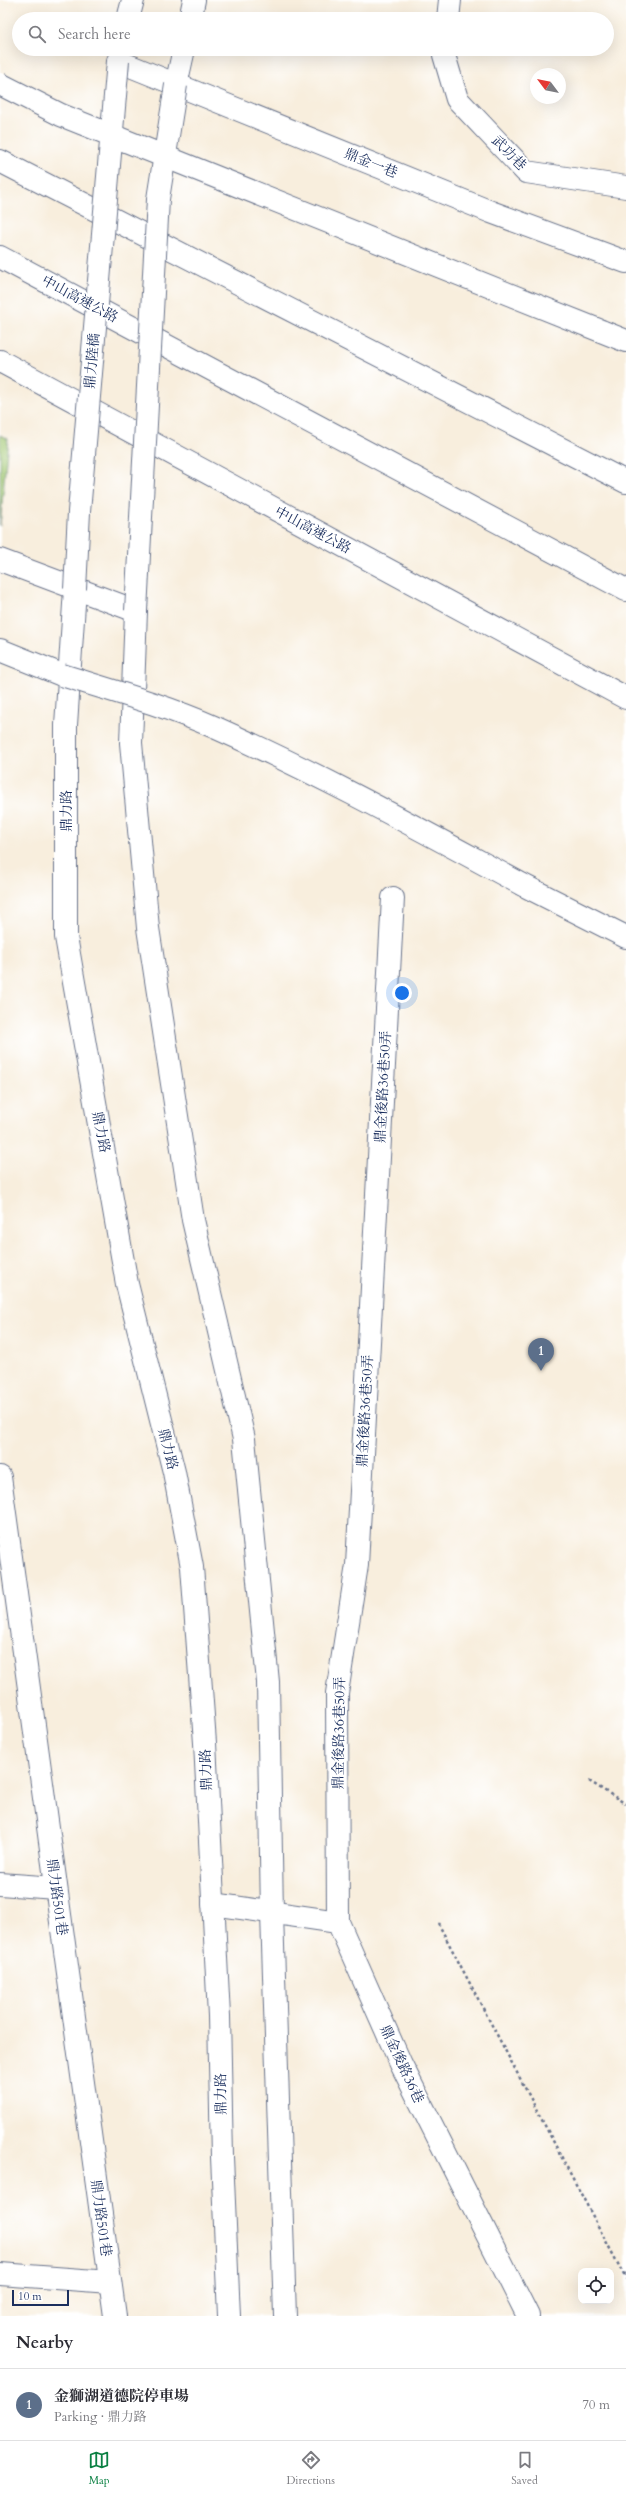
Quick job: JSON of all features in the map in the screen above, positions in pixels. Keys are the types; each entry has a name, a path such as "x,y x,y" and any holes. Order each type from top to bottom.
{"main road":[{"path":"130,12 133,0"},
{"path":"191,12 194,0"},
{"path":"449,12 450,0"},
{"name":"鼎力陸橋","path":"75,589 79,512 120,56"},
{"name":"鼎金一巷","path":"122,56 176,84 491,212 626,262"},
{"path":"182,56 176,84 158,199 136,611 131,743 148,928 193,1220 244,1439 268,1682 272,1914 285,2316"},
{"name":"武功巷","path":"447,56 456,99 526,172 626,187"},
{"path":"0,84 61,115 626,341"},
{"path":"0,161 626,482"},
{"name":"中山高速公路","path":"0,256 626,590"},
{"name":"中山高速公路","path":"0,361 626,698"},
{"path":"0,560 136,611"},
{"name":"鼎力路","path":"75,589 66,725 66,937 128,1284 174,1472 192,1567 205,1743 219,2016 222,2156 229,2316"},
{"path":"0,650 62,675"},
{"path":"0,660 62,675 146,701 213,726 346,789 523,885 626,937"},
{"name":"鼎金後路36巷50弄","path":"338,1922 337,1693 357,1565 392,898"},
{"name":"鼎力路501巷","path":"0,1477 115,2316"},
{"path":"0,1884 56,1888"},
{"path":"213,1904 272,1914 338,1922"},
{"name":"鼎金後路36巷","path":"338,1922 401,2064 528,2316"},
{"path":"0,2274 110,2282"}],"path":[{"path":"589,1781 626,1804"},
{"path":"438,1923 626,2279"}],"green space":[{"path":"0,435 8,439 0,526"}],"place":[{"name":"金獅湖道德院停車場","path":"541,1371"}]}
